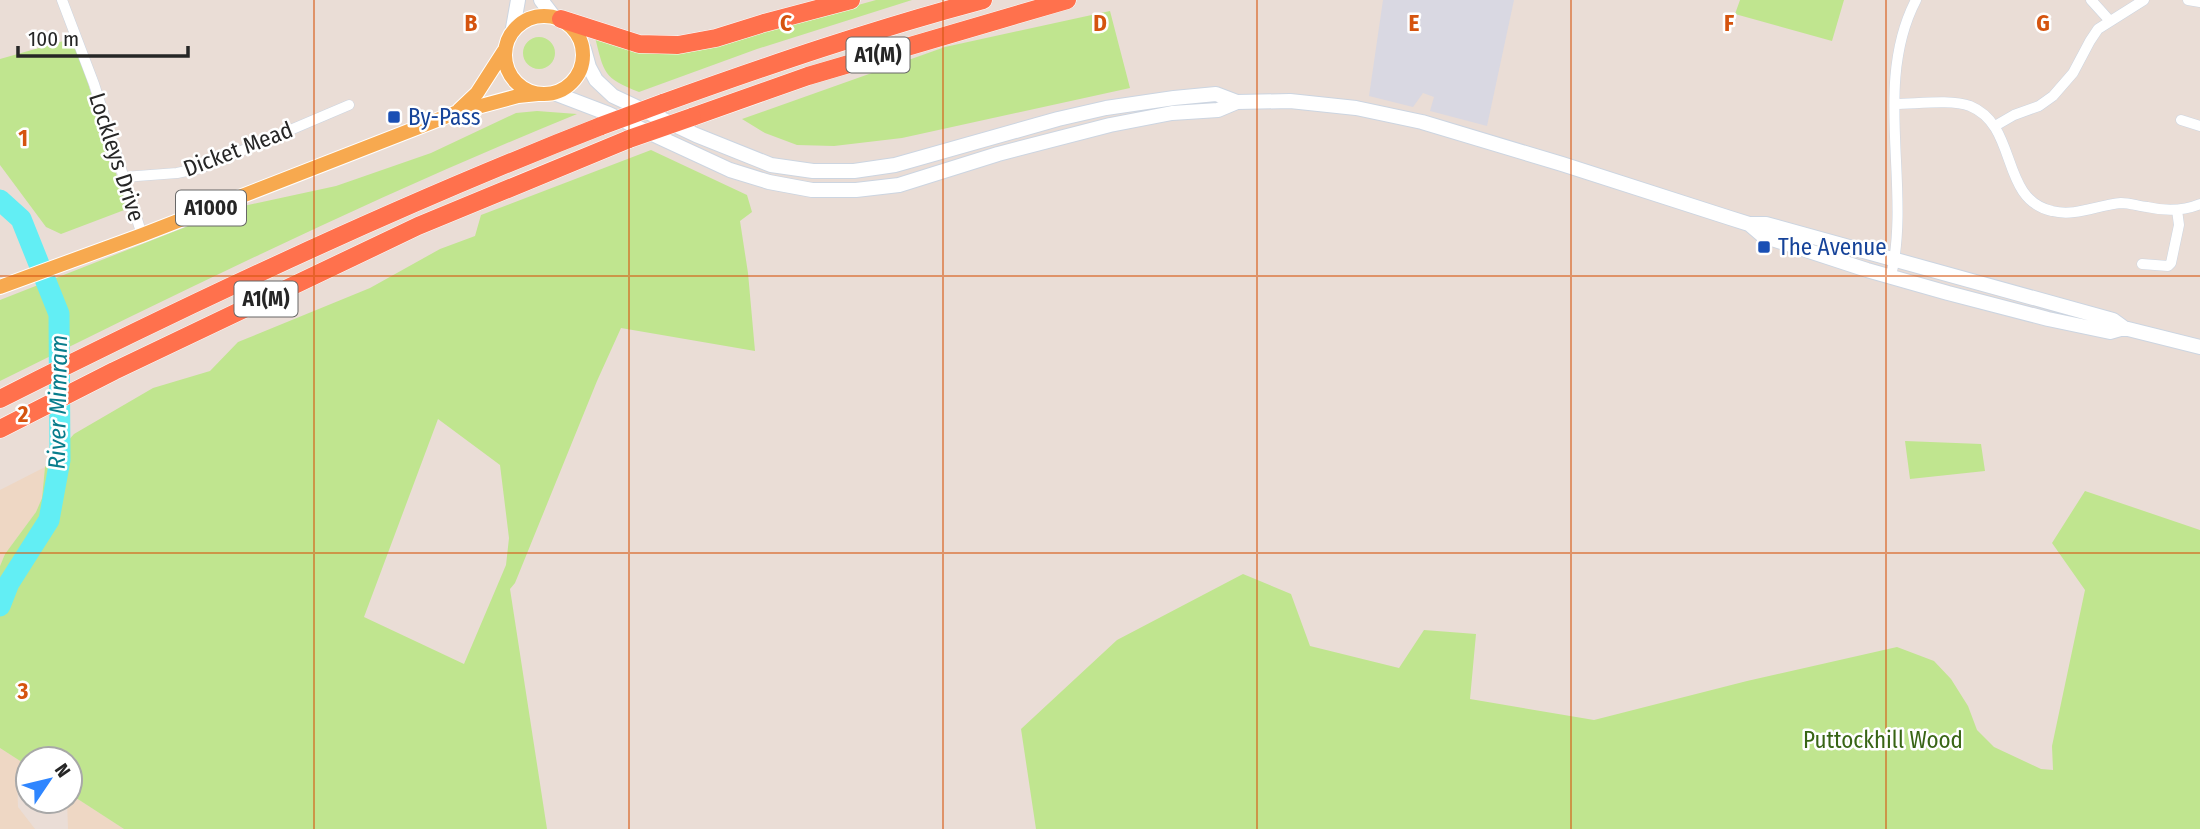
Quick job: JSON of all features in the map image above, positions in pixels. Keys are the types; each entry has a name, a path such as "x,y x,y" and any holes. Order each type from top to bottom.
{"highway":[{"path":"557,18 639,44 678,45 716,38 851,0"},
{"name":"A1(M)","path":"0,399 203,299 517,159 778,61 983,0"},
{"name":"A1(M)","path":"0,429 114,371 418,226 555,168 808,76 1067,0"}],"main road":[{"path":"518,0 512,34 504,51 505,66 518,85 538,94 565,89 580,72 584,49"},
{"path":"541,0 557,18 574,28 582,41 589,67 596,80 613,96 696,135 771,165 813,171 854,171 895,165 995,135 1106,108 1207,94 1216,94 1237,102"},
{"path":"512,34 526,20 535,17 557,18"},
{"name":"A1000","path":"455,113 477,93 504,51"},
{"path":"554,93 609,114 730,170 769,182 812,190 856,190 899,185 998,154 1110,125 1172,114 1218,110 1237,102 1290,101 1356,108 1422,122 1562,164 1749,225 1763,236 1891,276 2060,321 2110,332 2124,328"},
{"name":"A1000","path":"0,287 142,235 455,113 518,96 538,94"},
{"path":"1749,225 1766,224 2113,320 2124,328 2200,347"}],"street":[{"name":"Lockleys Drive","path":"62,0 94,84 142,235"},
{"path":"1891,276 1898,233 1895,104 1897,65 1902,36 1916,0"},
{"path":"2091,0 2110,21"},
{"path":"1995,126 2014,115 2039,106 2053,96 2074,73 2098,29 2144,0"},
{"path":"2189,0 2200,2"},
{"path":"1895,104 1963,104 1981,112 1995,126 2005,144 2016,180 2028,198 2039,207 2067,213 2120,203 2177,210 2200,204"},
{"name":"Dicket Mead","path":"124,177 177,173 201,168 349,105"},
{"path":"2181,120 2200,126"},
{"path":"2142,264 2164,267 2171,263 2179,225 2177,210"}],"shaded area":[{"path":"1383,0 1514,0 1487,126 1430,111 1434,97 1423,93 1413,107 1369,96"},
{"path":"45,467 42,498 36,512 5,554 0,566 0,490"},
{"path":"0,748 14,757 14,815 24,815 35,829 0,829"},
{"path":"84,803 124,829 68,829 68,815 84,815"}],"green space":[{"path":"876,0 912,0 757,49 639,92 618,83 607,73 595,37 655,53 686,53"},
{"path":"1740,0 1844,0 1832,41 1735,14"},
{"path":"1110,11 1130,88 902,138 834,146 797,145 765,133 742,119 945,47"},
{"path":"539,37 551,41 555,53 551,65 539,69 527,65 523,53 527,41"},
{"path":"74,38 127,209 61,234 46,227 0,165 0,59"},
{"path":"537,111 577,114 358,209 0,381 0,300 234,208 336,186 431,153 516,113"},
{"path":"651,150 747,195 752,212 740,221 755,351 621,328 515,583 510,589 547,829 124,829 84,803 84,745 14,745 14,757 0,748 0,566 5,554 36,512 42,498 45,467 74,434 153,388 210,371 238,342 370,288 440,249 475,236 481,215","holes":["438,419 500,465 509,538 506,565 464,664 364,617"]},
{"path":"1905,441 1981,444 1985,471 1910,479"},
{"name":"Puttockhill Wood","path":"2085,491 2200,530 2200,829 1036,829 1021,729 1117,640 1243,574 1291,594 1310,646 1399,668 1424,630 1476,634 1470,699 1594,720 1897,647 1934,661 1951,679 1968,706 1977,730 1994,747 2041,769 2053,770 2052,746 2085,590 2052,543"}],"waterway":[{"name":"River Mimram","path":"0,200 21,219 59,314 60,460 49,520 9,583 0,606"}],"place":[{"name":"By-Pass","path":"394,117"},
{"name":"The Avenue","path":"1764,247"}]}
